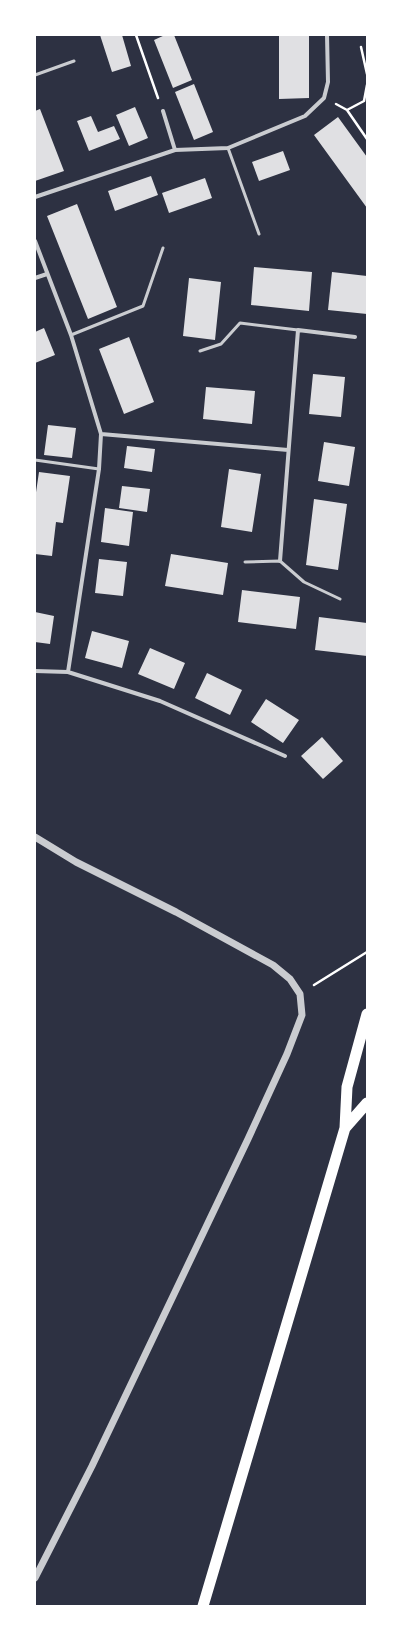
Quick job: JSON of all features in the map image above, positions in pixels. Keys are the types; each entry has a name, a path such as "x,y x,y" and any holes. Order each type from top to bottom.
{"highway":[{"path":"203,1606 345,1128 347,1087 367,1016"},
{"path":"345,1128 367,1103"}],"street":[{"path":"35,197 175,150 228,148 305,116 324,98 328,82 327,35"},
{"path":"162,111 175,150"},
{"path":"35,240 46,274 71,335 101,434 99,469 68,672"},
{"path":"35,278 46,274"},
{"path":"280,561 298,330 355,336"},
{"path":"101,434 288,450"},
{"path":"35,671 68,672 160,701 285,756"},
{"path":"35,837 76,862 176,912 273,965 290,979 300,994 302,1015 280,1068 92,1466 35,1578"}],"lane":[{"path":"35,75 74,61"},
{"path":"228,148 259,234"},
{"path":"71,335 143,306 163,248"},
{"path":"200,351 221,344 240,324 298,330"},
{"path":"35,460 99,469"},
{"path":"245,562 280,561 304,582 340,599"}],"path":[{"path":"136,35 162,111"},
{"path":"361,47 367,74"},
{"path":"347,110 364,101 367,85"},
{"path":"324,98 347,110 367,139"},
{"path":"300,994 367,952"}],"building":[{"path":"100,35 122,35 131,66 112,72"},
{"path":"165,35 174,35 192,80 173,88 154,40"},
{"path":"279,35 309,35 309,98 279,99"},
{"path":"194,84 213,132 194,140 175,92"},
{"path":"135,107 148,138 129,146 116,115"},
{"path":"40,109 64,171 35,181 35,111"},
{"path":"91,116 98,132 114,126 120,139 89,151 77,121"},
{"path":"338,117 367,157 367,208 314,135"},
{"path":"283,151 290,170 259,181 252,162"},
{"path":"151,176 158,195 115,211 108,191"},
{"path":"205,178 212,198 169,213 162,193"},
{"path":"77,204 117,307 88,319 47,216"},
{"path":"254,267 312,272 309,311 251,305"},
{"path":"332,272 367,276 367,314 328,310"},
{"path":"189,278 221,282 215,340 183,336"},
{"path":"44,328 55,355 35,363 35,332"},
{"path":"129,337 154,402 124,414 99,349"},
{"path":"313,374 345,377 341,417 309,414"},
{"path":"206,387 255,391 252,424 203,419"},
{"path":"48,425 76,428 72,458 44,455"},
{"path":"324,442 355,447 349,486 318,481"},
{"path":"127,446 155,449 152,472 124,468"},
{"path":"229,469 261,474 252,532 221,527"},
{"path":"39,472 70,476 63,523 56,522 52,556 35,554 35,499"},
{"path":"122,486 150,489 147,512 119,508"},
{"path":"314,499 347,504 338,570 306,565"},
{"path":"105,508 133,512 129,546 101,542"},
{"path":"171,554 228,563 223,595 165,586"},
{"path":"99,559 127,562 123,596 95,593"},
{"path":"242,590 300,597 296,629 238,622"},
{"path":"35,612 54,616 50,644 35,642"},
{"path":"319,617 367,623 367,656 315,650"},
{"path":"92,631 129,641 122,668 85,658"},
{"path":"150,648 185,663 174,689 138,674"},
{"path":"207,673 242,690 230,715 195,698"},
{"path":"266,699 299,720 283,743 251,722"},
{"path":"322,737 343,761 323,779 301,756"}]}
